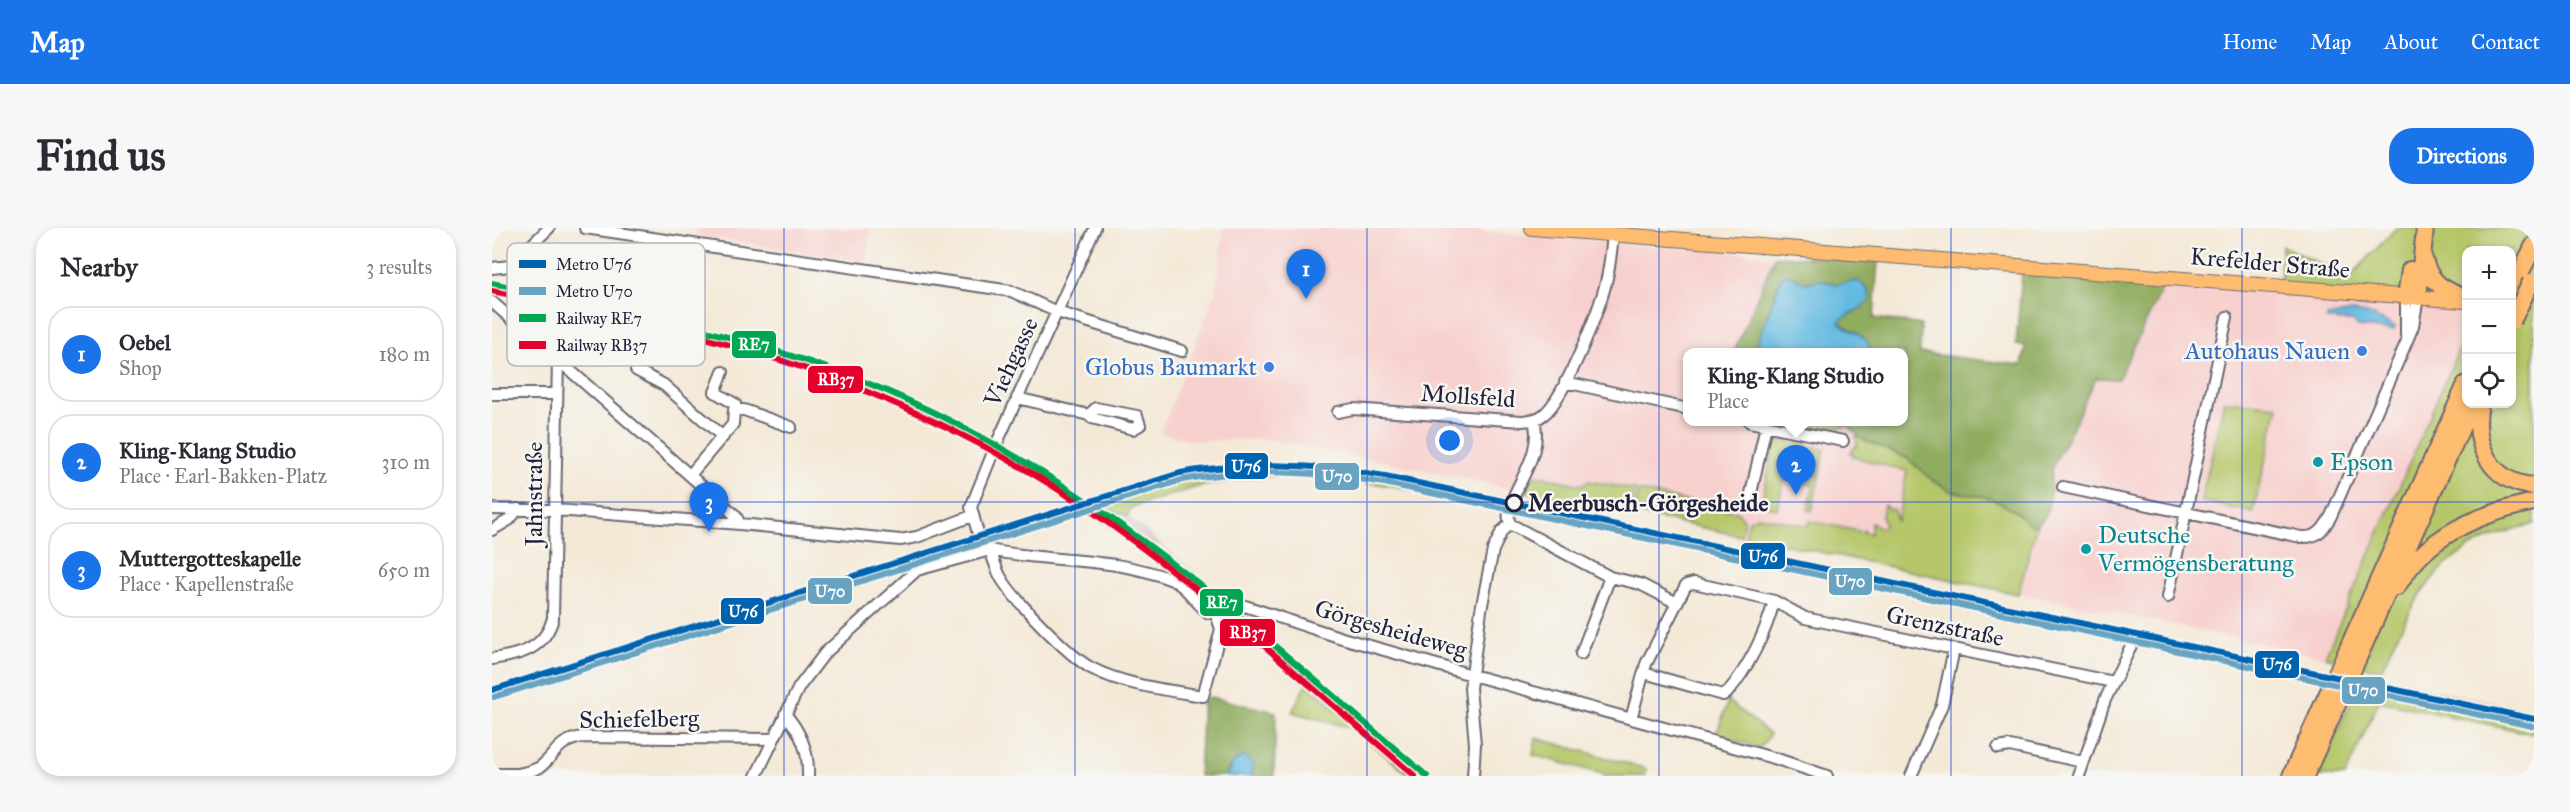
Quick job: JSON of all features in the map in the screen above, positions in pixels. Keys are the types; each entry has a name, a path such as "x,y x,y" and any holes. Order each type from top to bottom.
{"highway":[{"path":"2412,297 2417,228"},
{"path":"2412,297 2423,253 2425,228"},
{"path":"2523,282 2534,237"},
{"path":"2516,305 2534,245"},
{"path":"2423,253 2427,270 2434,281 2445,290 2462,298"},
{"path":"2357,649 2462,394"},
{"path":"2291,776 2357,649 2470,408"},
{"path":"2480,408 2477,431 2485,456 2505,477 2518,483 2534,486"},
{"path":"2357,649 2401,580 2430,547 2470,521 2501,509 2534,502"},
{"path":"2306,776 2331,701"}],"main road":[{"name":"Krefelder Straße","path":"1532,228 2462,300"},
{"path":"2516,305 2534,306"}],"street":[{"path":"534,243 549,228"},
{"path":"585,228 686,243"},
{"name":"Viehgasse","path":"972,516 971,507 1017,398 1095,228"},
{"name":"Mollsfeld","path":"1338,412 1353,409 1534,420 1553,406 1601,300 1613,236"},
{"path":"705,246 1011,291 1057,312 1182,351"},
{"path":"492,268 507,266"},
{"path":"2063,487 2301,537 2318,535 2331,516 2406,343 2412,326 2412,297"},
{"path":"492,302 507,315"},
{"path":"2168,597 2227,317"},
{"name":"Jahnstraße","path":"492,660 524,653 543,639 550,630 553,618 556,510 555,394 557,366"},
{"path":"567,366 735,515 740,524"},
{"path":"636,370 664,385 723,436"},
{"path":"690,475 733,424 735,404 715,392 723,372"},
{"path":"1565,382 1683,407"},
{"path":"492,394 555,394"},
{"path":"1017,398 1089,415"},
{"path":"734,410 744,410 791,427"},
{"path":"1534,420 1538,432 1537,446 1509,507 1510,524 1610,577 1640,584 1677,603 1644,673 1631,719"},
{"path":"1748,507 1766,426"},
{"path":"1771,426 1843,441"},
{"path":"492,509 556,510 740,524 900,540 917,537 972,516 980,541 990,550 1000,576 1008,588 1056,639 1090,667 1126,680 1203,696 1221,629 1216,614 1206,611 1182,586 1161,577 1119,566 990,550 917,570 825,653 809,671 785,714 756,776"},
{"path":"492,530 509,520 518,509"},
{"path":"1473,776 1475,744 1470,688 1493,550 1502,531 1510,524"},
{"path":"1581,654 1610,577"},
{"name":"Grenzstraße","path":"1677,603 1686,585 1694,584 1774,601 1804,618 2113,682"},
{"path":"1644,673 1723,695 1727,693 1757,645 1769,621 1774,601"},
{"name":"Görgesheideweg","path":"1216,614 1245,606 1342,638 1777,759 1827,776"},
{"path":"2079,776 2113,682 2133,642"},
{"path":"1911,776 1942,705 1954,649"},
{"path":"785,714 800,733 805,746 808,776"},
{"name":"Schiefelberg","path":"492,774 540,773 561,744 582,737 773,739"},
{"path":"1998,748 2010,746 2083,762"}],"shaded area":[{"path":"697,228 870,228 866,262 696,235"},
{"path":"1224,228 1441,228 1775,256 1736,348 1683,348 1683,426 1807,426 1834,429 1849,426 1857,438 1857,445 1851,453 1908,466 1950,491 1990,498 2044,518 2051,495 2049,488 2053,467 2096,378 2118,379 2165,283 2462,310 2462,342 2325,657 1397,464 1264,439 1193,441 1160,433 1216,291"},
{"path":"1098,502 1107,510 1128,516 1432,776 1414,776 1176,576 1081,507"},
{"path":"2383,679 2534,711 2534,721 2381,689"}],"green space":[{"path":"2396,228 2534,228 2534,524 2502,533 2475,545 2454,558 2436,574 2408,615 2381,670 2325,657 2462,342 2462,408 2516,408 2516,246 2462,246 2462,310 2280,293 2282,246 2350,277"},
{"path":"1775,256 1878,261 1874,318 1921,325 1920,353 2022,365 2026,346 2016,345 2022,271 2165,283 2118,379 2096,378 2053,466 2049,503 2044,518 2031,526 2015,511 1990,498 1950,491 1932,480 1907,458 1862,439 1849,426 1908,426 1908,348 1869,348 1863,337 1839,322 1843,316 1856,312 1853,282 1838,284 1820,280 1805,283 1790,275 1781,279 1755,348 1736,348"},
{"path":"2224,401 2278,406 2253,513 2201,501"},
{"path":"1792,426 1849,426 1839,427 1829,433"},
{"path":"1856,436 1907,458 1927,476 1950,491 1990,498 2015,511 2031,525 2037,524 2018,594 1745,536 1749,520 1758,516 1808,526 1810,521 1863,532 1864,529 1864,532 1871,534 1871,523 1881,528 1885,526 1882,517 1884,505 1890,510 1894,509 1897,522 1907,471 1853,457 1850,453 1857,445"},
{"path":"1784,440 1825,449 1812,511 1808,510 1813,485 1784,479 1777,509 1761,504 1774,446 1778,441"},
{"path":"1261,465 1333,469 1503,503 1502,505 1479,503 1395,486 1289,474 1245,478 1197,487 1130,508 1128,516 1107,510 1098,502 1178,479"},
{"path":"1534,475 1582,485 1589,481 1636,490 1631,513 1526,492"},
{"path":"1639,491 1737,512 1744,519 1741,536 1635,513"},
{"path":"1306,684 1414,776 1410,776 1354,729 1292,712"},
{"path":"2358,685 2534,721 2534,734 2379,701 2345,776 2317,776"},
{"path":"1210,697 1276,712 1274,776 1252,776 1252,763 1229,767 1226,776 1199,776 1203,700"},
{"path":"1728,701 1770,734 1760,748 1716,735"},
{"path":"1536,738 1647,769 1645,776 1603,776 1603,774 1533,755"}],"water":[{"path":"1785,275 1790,275 1805,283 1820,280 1837,284 1858,281 1867,289 1870,296 1868,302 1839,322 1863,337 1869,348 1755,348 1781,279"},
{"path":"2352,312 2372,315 2395,327 2393,330 2357,327 2352,321 2327,320 2327,317"},
{"path":"1244,756 1252,763 1252,776 1226,776 1233,764"}],"metro line":[{"name":"U76","path":"492,690 1180,473 1232,467 1282,466 1333,469 1385,476 2534,719"},
{"name":"U70","path":"494,697 1182,480 1233,474 1283,472 1384,483 2532,726"}],"rail line":[{"name":"RE7","path":"492,283 507,286"},
{"name":"RB37","path":"492,291 507,294"},
{"name":"RE7","path":"705,331 803,360 903,398 977,434 1047,475 1114,520 1242,618 1427,776"},
{"name":"RB37","path":"705,339 772,358 863,390 928,418 1022,467 1111,525 1190,584 1415,776"}],"place":[{"name":"Oebel","path":"1306,299"},
{"name":"Autohaus Nauen","path":"2362,351"},
{"name":"Globus Baumarkt","path":"1269,367"},
{"name":"Epson","path":"2318,462"},
{"name":"Kling-Klang Studio","path":"1796,495"},
{"name":"Meerbusch-Görgesheide","path":"1514,503"},
{"name":"Muttergotteskapelle","path":"709,532"},
{"name":"Deutsche Vermögensberatung","path":"2086,549"}]}
